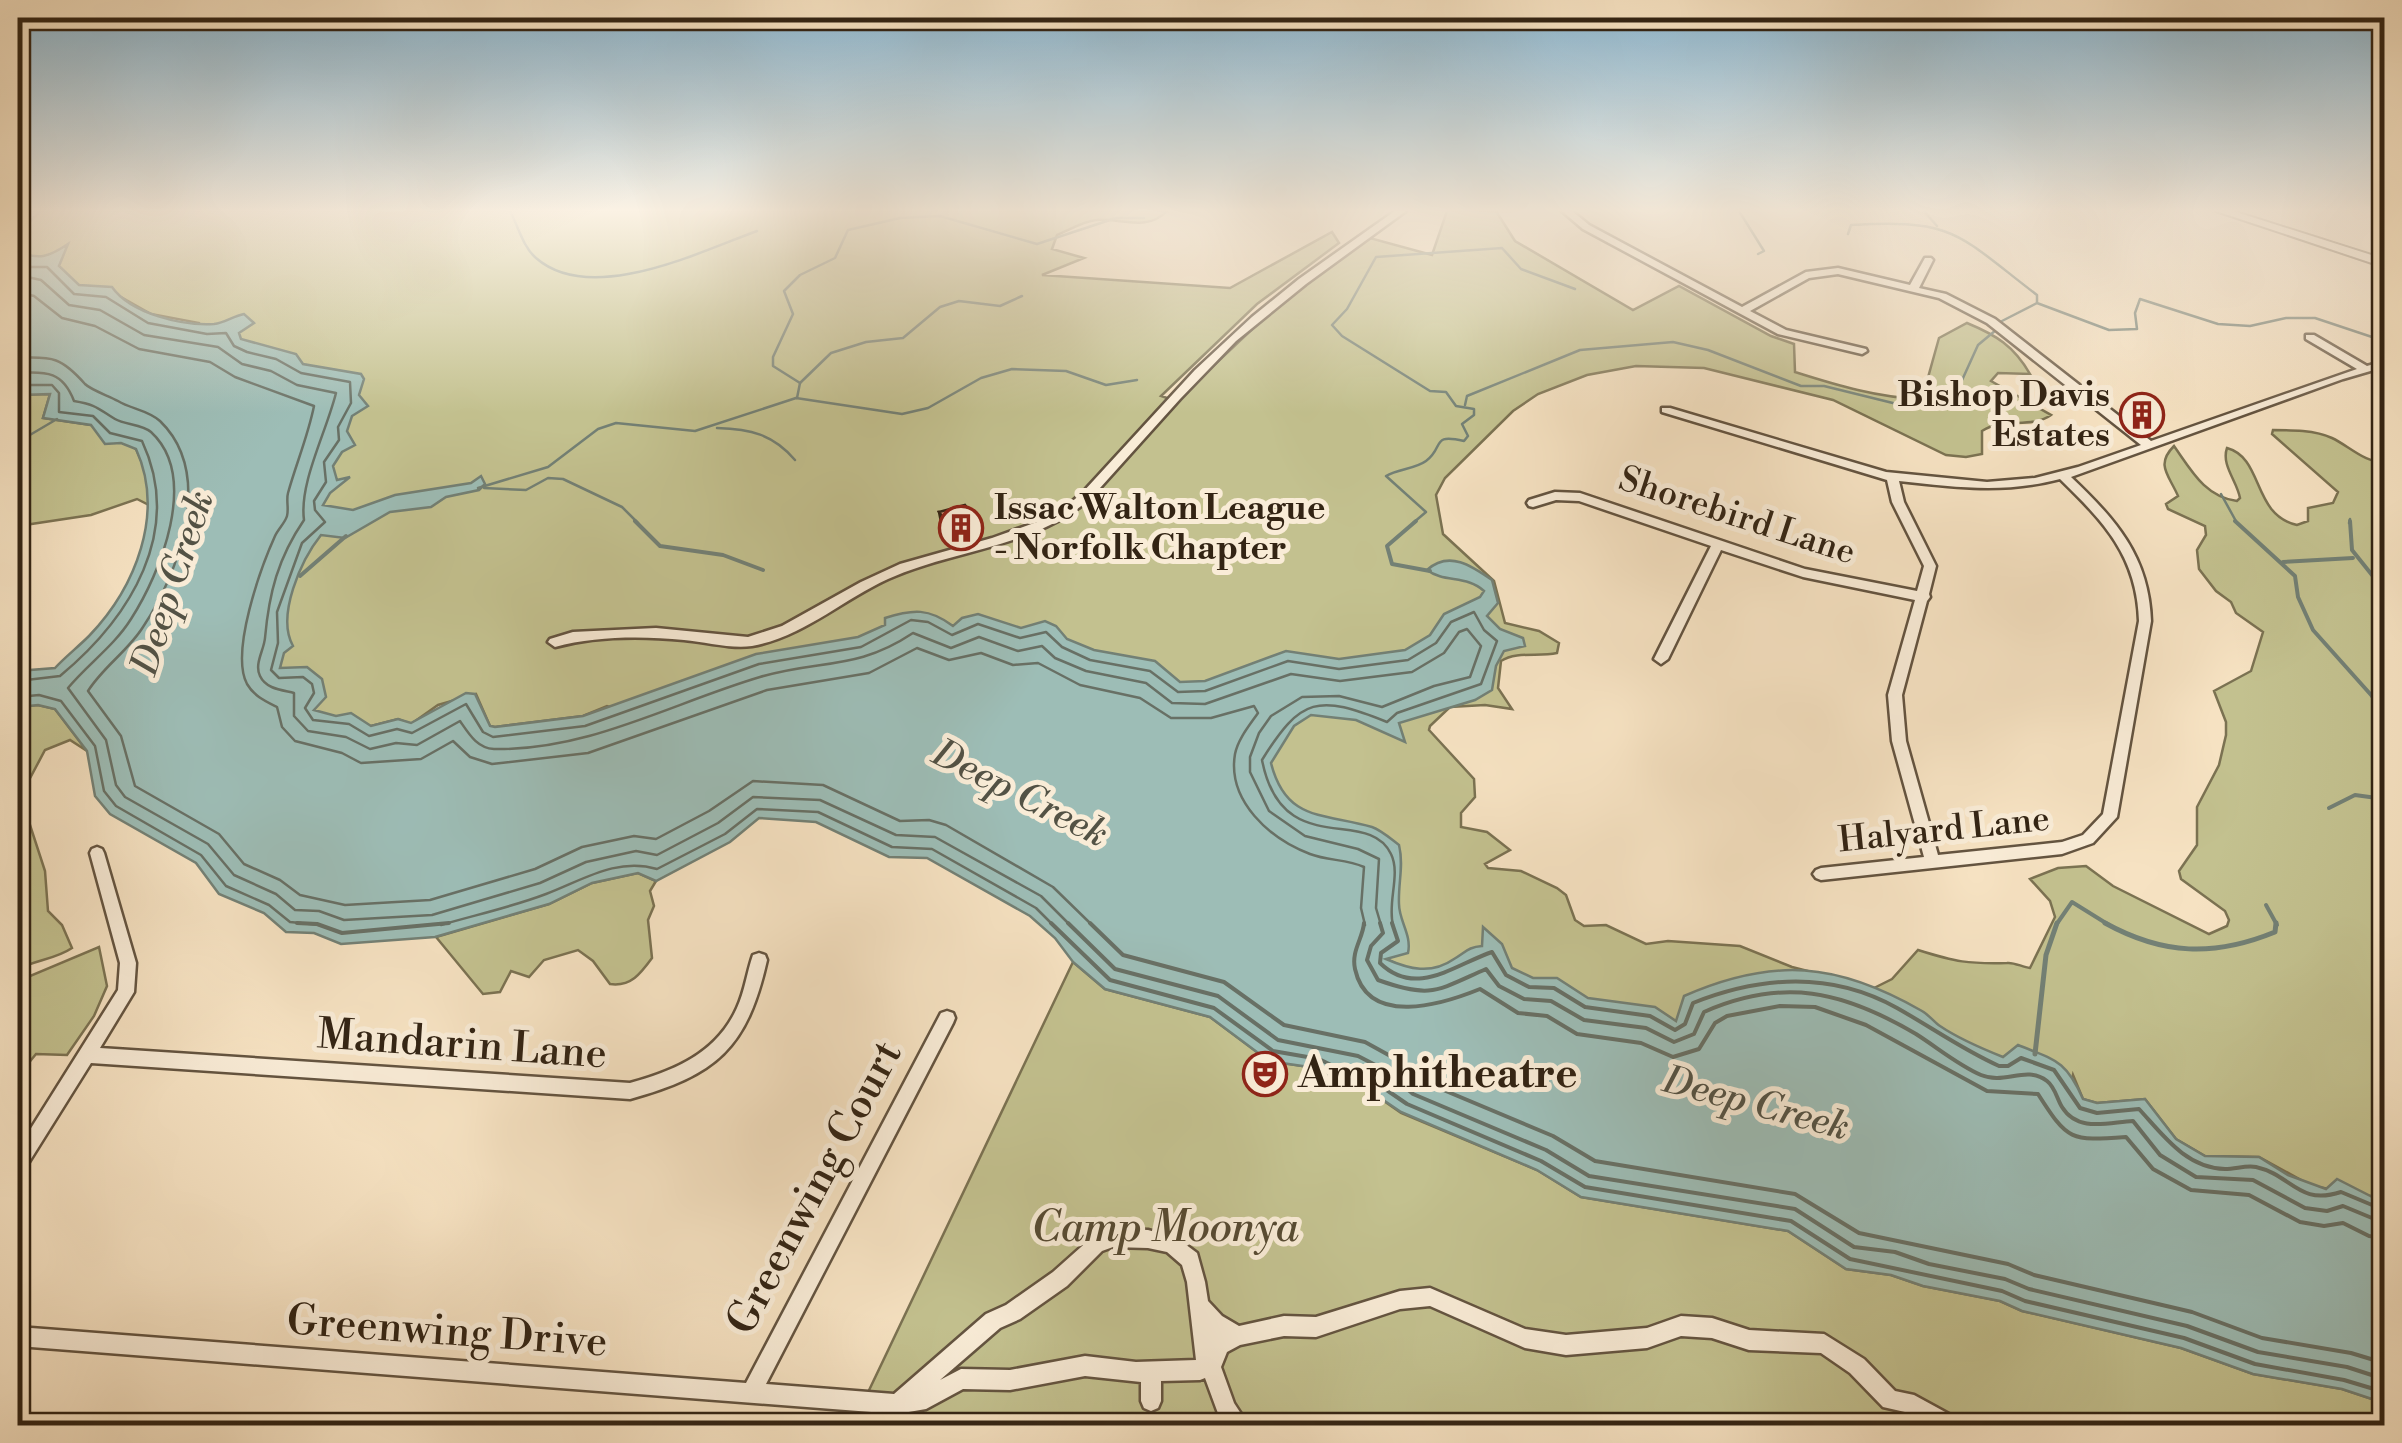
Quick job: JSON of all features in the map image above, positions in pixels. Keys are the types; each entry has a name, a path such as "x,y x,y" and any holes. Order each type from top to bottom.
{"street":[{"path":"555,642 573,637 656,633 761,640 808,623 868,583 904,567 1014,534 1061,515 1089,494 1230,341 1304,278"},
{"path":"1684,278 1792,336 1862,351"},
{"path":"1744,310 1802,278"},
{"path":"1878,278 1959,302 1991,321 2150,446"},
{"path":"1914,288 1919,278"},
{"path":"2310,337 2365,370"},
{"path":"1666,410 1892,478 1987,486 2062,476 2384,364"},
{"name":"Halyard Lane","path":"1821,874 2062,848 2088,839 2110,817 2146,604 2125,544 2107,520 2062,476"},
{"path":"1892,478 1898,502 1927,554 1930,573 1898,680 1896,713 1899,742 1933,862"},
{"name":"Shorebird Lane","path":"1534,503 1555,496 1580,497 1820,578 1924,597"},
{"path":"1661,659 1718,544"},
{"path":"18,1164 90,1054 128,984 128,964 97,854"},
{"name":"Mandarin Lane","path":"90,1054 630,1091 684,1075 719,1049 745,1015 759,960"},
{"name":"Greenwing Court","path":"751,1393 947,1018"},
{"path":"897,1404 954,1360 993,1321 1060,1279 1096,1245 1113,1238 1148,1239 1171,1244 1190,1260 1208,1365 1226,1409 1239,1426"},
{"path":"1208,1365 1220,1346 1238,1336 1284,1326 1316,1327 1400,1300 1430,1297 1526,1338 1566,1345 1647,1338 1680,1326 1712,1328 1749,1340 1824,1344 1857,1366 1890,1400 1906,1402 1950,1426"},
{"path":"1199,1306 1216,1323 1238,1336"},
{"name":"Greenwing Drive","path":"18,1337 897,1404"},
{"path":"897,1404 926,1399 961,1379 1010,1380 1085,1366 1151,1372 1208,1365"},
{"path":"1151,1372 1152,1401"}],"green space":[{"path":"18,278 1090,278 1230,288 1248,278 1291,278 1257,304 1161,396 1176,401 1310,278 1579,278 1633,310 1679,286 1771,336 1794,344 1795,372 1906,398 1922,399 1939,338 1967,323 2003,342 2030,374 1998,373 1991,381 2051,415 1982,431 1982,454 1946,455 1833,400 1704,368 1636,366 1587,375 1538,394 1513,411 1445,478 1436,495 1443,534 1494,581 1505,623 1539,631 1559,643 1557,653 1514,656 1501,661 1498,688 1512,709 1485,705 1450,707 1430,726 1429,730 1474,779 1475,797 1461,813 1461,827 1487,832 1510,850 1485,864 1488,868 1521,871 1557,888 1566,895 1575,920 1584,926 1606,925 1646,944 1668,941 1740,946 1792,967 1874,988 1892,979 1918,950 1962,961 2030,968 2055,917 2050,901 2030,879 2058,868 2086,866 2113,886 2209,934 2227,926 2225,911 2181,879 2179,871 2197,845 2197,807 2219,765 2226,735 2226,722 2214,691 2251,671 2263,632 2236,613 2231,602 2216,591 2199,569 2197,550 2206,535 2205,526 2168,509 2166,504 2178,496 2165,459 2174,446 2207,488 2237,501 2240,498 2228,467 2227,448 2239,454 2272,510 2297,525 2308,521 2308,508 2333,503 2338,492 2272,434 2273,430 2311,432 2332,438 2364,457 2384,462 2384,1203 2376,1197 2312,1186 2259,1157 2205,1156 2176,1139 2145,1099 2097,1103 2083,1099 2073,1075 2059,1142 1412,971 1384,958 607,706 583,716 495,727 490,726 476,694 438,705 411,724 398,719 371,726 292,723 199,323 151,314 119,296 18,287"},
{"path":"50,394 43,418 91,425 136,449 147,474 151,506 137,499 91,515 18,526 18,395"},
{"path":"38,705 55,709 87,751 70,740 45,750 28,782 29,822 45,871 48,911 62,925 72,948 18,969 18,707"},
{"path":"638,873 656,881 650,891 654,906 648,920 652,958 639,974 624,983 610,984 593,961 578,950 544,960 529,977 511,971 500,992 483,994 436,937 549,904 592,883"},
{"path":"99,947 107,986 94,1016 67,1055 36,1054 18,1076 18,981"},
{"name":"Camp Moonya","path":"1073,962 1105,989 1210,1017 1269,1061 1316,1068 1333,1077 1348,1076 1401,1113 1537,1170 1581,1197 1788,1231 1846,1269 1891,1275 1923,1286 2000,1301 2022,1311 2181,1348 2253,1374 2342,1389 2384,1403 2384,1426 852,1426"}],"water":[{"name":"Deep Creek","path":"18,278 72,278 79,285 112,287 144,311 188,323 214,324 244,314 254,323 239,333 241,339 296,354 303,364 361,374 364,379 359,395 368,406 352,416 347,431 355,445 342,452 333,466 337,480 350,477 330,493 323,505 353,510 395,495 471,483 481,476 485,484 479,490 446,497 431,507 390,512 345,538 321,535 299,573 287,620 293,646 284,653 280,668 307,667 322,679 326,697 314,710 336,716 351,713 371,726 398,719 411,723 466,693 475,694 490,726 495,727 583,716 756,654 858,637 885,625 885,618 912,612 928,613 953,626 962,618 978,614 1021,628 1045,621 1056,626 1067,639 1094,650 1155,661 1180,682 1205,681 1286,651 1339,659 1405,650 1430,635 1444,614 1480,597 1484,591 1427,570 1444,561 1468,565 1492,580 1498,603 1487,616 1500,629 1523,638 1525,646 1504,651 1496,666 1492,690 1475,700 1399,723 1405,742 1356,720 1311,715 1294,726 1271,763 1286,796 1297,805 1309,812 1372,827 1399,845 1400,910 1409,946 1408,953 1386,959 1412,968 1437,967 1482,946 1483,927 1502,944 1512,968 1533,978 1557,978 1588,998 1655,1007 1676,1021 1684,996 1716,983 1776,971 1833,974 1891,995 1955,1035 2003,1057 2018,1045 2050,1058 2071,1076 2083,1099 2097,1103 2145,1099 2176,1139 2205,1156 2259,1157 2288,1175 2326,1189 2337,1179 2384,1203 2384,1403 2342,1389 2253,1374 2181,1348 2022,1311 2000,1301 1923,1286 1891,1275 1846,1269 1788,1231 1581,1197 1537,1170 1401,1112 1348,1076 1333,1078 1316,1068 1269,1061 1210,1017 1105,989 1030,916 927,858 889,857 816,822 759,818 730,842 656,881 638,873 592,883 549,904 435,937 341,944 314,933 286,932 264,913 219,894 196,863 110,814 95,796 87,751 55,709 38,705 18,707 18,671 55,668 106,617 120,595 141,548 148,498 136,449 121,443 105,444 91,425 43,418 50,394 18,395"}],"building":[{"path":"965,505 977,519 953,530 939,512"}],"waterway":[{"path":"797,278 784,291 793,314 773,357 773,366 800,383"},
{"path":"1364,278 1347,309 1332,325 1342,336 1430,391 1446,392 1456,406 1474,409 1474,415 1462,424 1468,436 1464,441 1442,440 1426,461 1386,476 1426,512 1413,523"},
{"path":"1546,278 1575,289"},
{"path":"2016,278 2037,295 2037,303"},
{"path":"800,383 831,353 866,342 903,338 940,307 959,301 1000,306 1022,296"},
{"path":"2037,303 2109,330 2137,329 2135,313 2140,299 2218,324 2250,326 2286,318 2315,318 2384,341"},
{"path":"2000,322 2037,303"},
{"path":"1465,405 1467,396 1580,350 1673,342 1708,350 1801,386 1824,386 1909,407 1958,389 1978,345 1996,330"},
{"path":"478,488 548,467 598,429 616,423 695,431 796,398 902,414 928,408 981,378 1012,369 1066,371 1106,385 1137,380"},
{"path":"797,398 800,383"},
{"path":"18,442 57,419"},
{"path":"717,428 760,435 778,444 795,460"},
{"path":"484,488 526,490 548,478 563,479 622,507 638,523"},
{"path":"2221,494 2237,523"},
{"path":"2349,523 2350,519"},
{"path":"635,521 660,546 723,555 763,570"},
{"path":"1416,521 1387,546 1392,564 1430,571"},
{"path":"2350,521 2352,550 2384,590"},
{"path":"2237,523 2295,576 2298,597 2313,630 2372,696"},
{"path":"300,576 346,536"},
{"path":"2283,562 2353,558"},
{"path":"2372,696 2384,695"},
{"path":"2372,696 2384,711"},
{"path":"2329,808 2355,795 2384,799"},
{"path":"2057,924 2072,902 2109,925"},
{"path":"2266,905 2276,923"},
{"path":"2105,923 2147,941 2189,949 2253,940 2275,932 2276,923"},
{"path":"2035,1054 2046,955 2057,924"}],"place":[{"name":"Bishop Davis Estates","path":"2142,415"},
{"name":"Issac Walton League - Norfolk Chapter","path":"961,528"},
{"name":"Amphitheatre","path":"1265,1074"}]}
